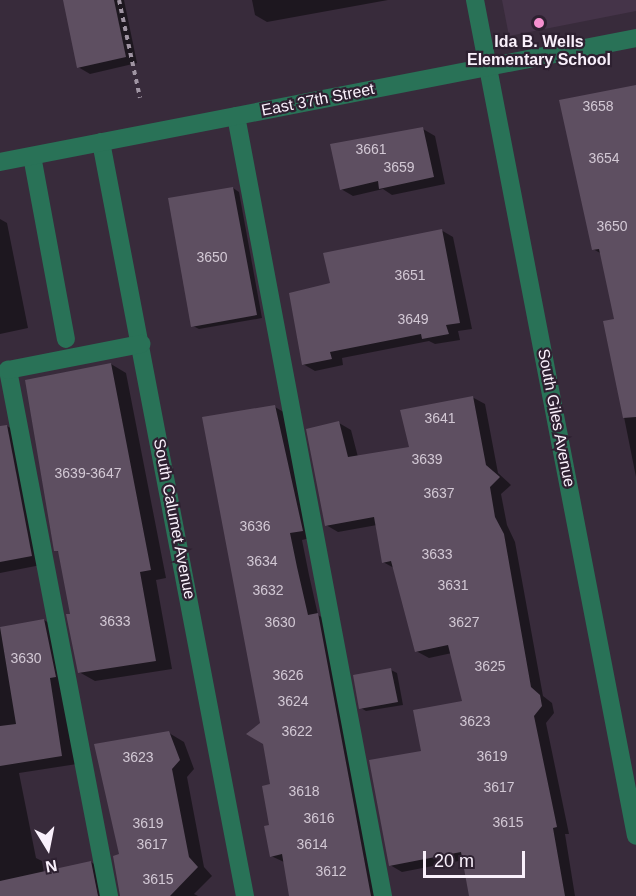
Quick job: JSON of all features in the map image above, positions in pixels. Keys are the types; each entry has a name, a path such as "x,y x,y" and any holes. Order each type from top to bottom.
{"street":[{"name":"South Giles Avenue","path":"475,0 636,836"},
{"name":"East 37th Street","path":"0,162 636,38"},
{"path":"236,116 383,896"},
{"name":"South Calumet Avenue","path":"100,142 141,344 245,896"},
{"path":"32,156 66,339"},
{"path":"109,896 8,370 141,344"}],"path":[{"path":"119,0 140,98"}],"shaded area":[{"name":"Ida B. Wells Elementary School","path":"502,0 636,0 636,11 509,36"}],"building":[{"path":"63,0 114,0 126,57 77,68"},
{"path":"636,85 636,417 623,418 603,321 614,319 599,249 592,250 559,100"},
{"path":"423,127 434,177 379,189 378,181 340,190 330,144"},
{"path":"233,187 257,315 191,327 168,198"},
{"path":"442,229 460,323 446,325 449,334 422,339 421,334 330,352 332,359 302,365 289,293 330,283 323,253"},
{"path":"111,363 151,570 140,572 156,661 78,673 66,614 70,614 58,551 54,551 25,380"},
{"path":"473,396 486,465 500,477 490,487 495,517 504,534 531,687 540,695 542,706 534,716 557,827 553,828 565,896 469,896 461,852 389,866 369,760 421,751 413,710 462,701 448,645 415,652 391,561 382,563 374,517 325,526 306,429 339,421 348,457 409,447 400,410"},
{"path":"275,405 303,531 290,533 308,615 318,613 371,896 289,896 282,854 270,857 264,826 269,825 262,786 270,784 263,744 246,734 260,723 202,417"},
{"path":"7,425 32,556 0,562 0,426"},
{"path":"44,619 56,677 50,678 62,756 0,766 0,726 16,724 0,627"},
{"path":"391,668 398,702 359,709 353,675"},
{"path":"169,731 180,760 172,769 189,857 198,867 170,896 120,896 113,856 119,854 94,744"},
{"path":"91,861 98,896 0,896 0,881"}],"place":[{"name":"Ida B. Wells Elementary School","path":"539,23"}]}
